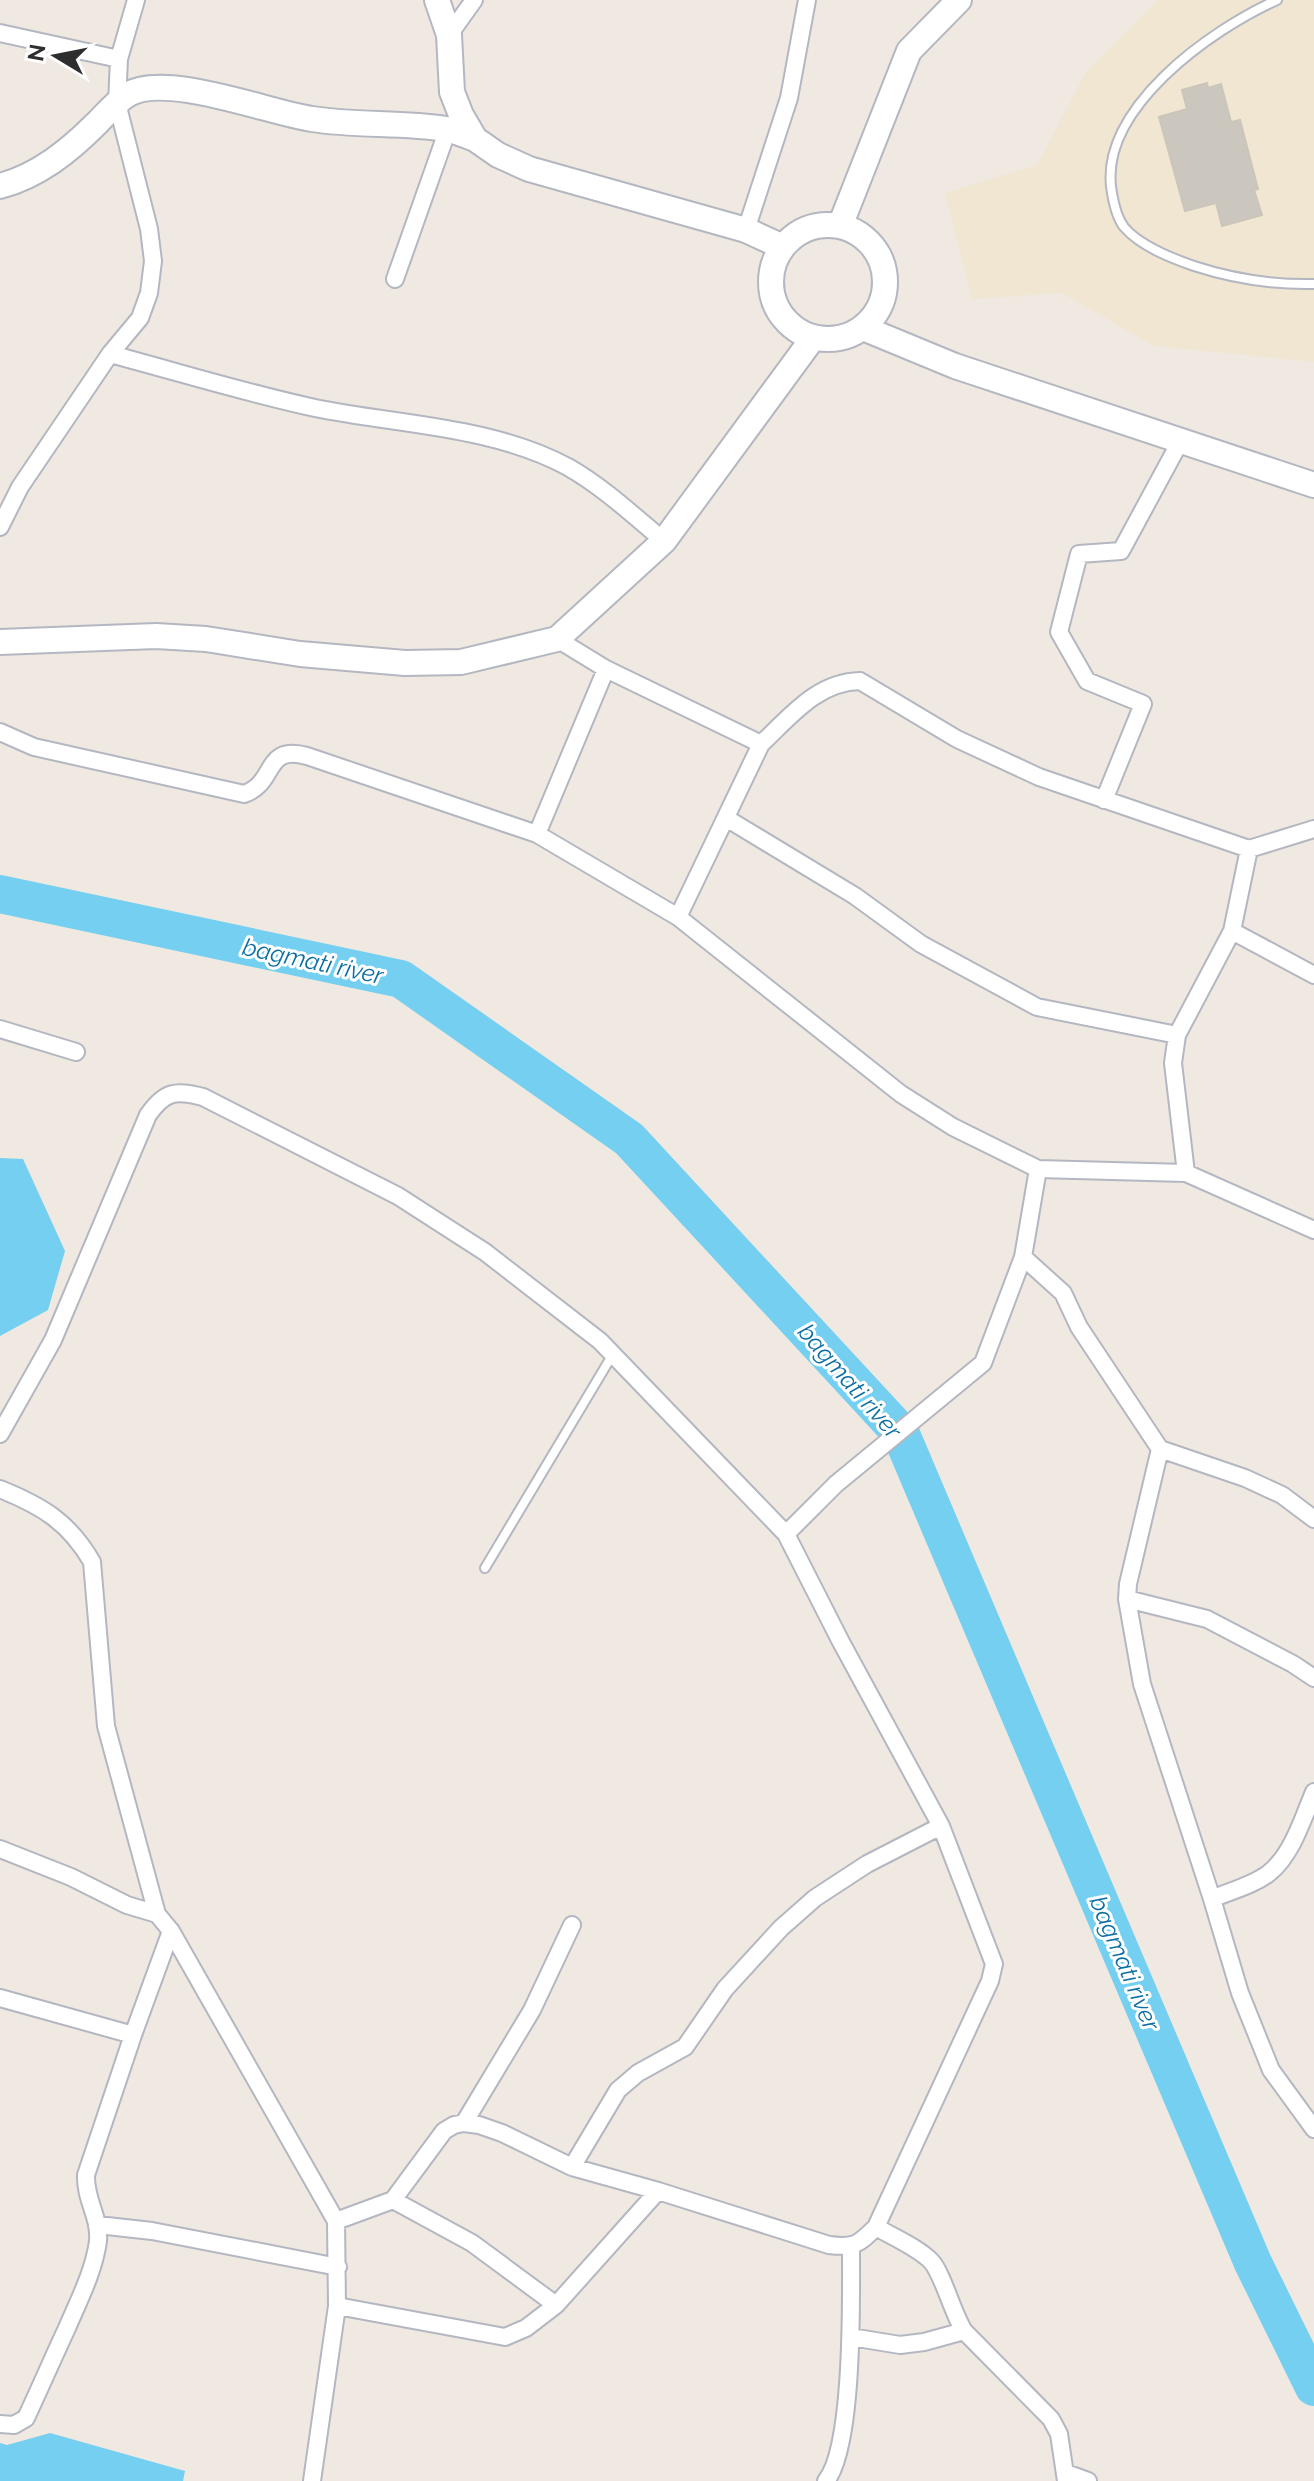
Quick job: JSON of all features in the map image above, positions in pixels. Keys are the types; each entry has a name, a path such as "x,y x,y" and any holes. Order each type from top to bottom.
{"street":[{"path":"0,527 5,508 110,354 140,318 149,293 153,261 149,229 117,103 119,59 136,0"},
{"path":"437,0 449,35 452,92 475,139"},
{"path":"449,35 474,0"},
{"path":"746,230 789,98 807,0"},
{"path":"840,226 909,51 959,0"},
{"path":"0,33 119,59"},
{"path":"0,186 15,182 45,166 75,145 129,93 167,88 209,94 311,119 448,129 475,139 498,155 529,169 746,230 783,247"},
{"path":"395,279 448,129"},
{"path":"840,226 855,231 878,254 884,269 882,301 875,316 863,328 844,337 823,340 798,332 785,321 771,293 771,276 783,247 808,228 840,226"},
{"path":"863,328 955,366 1314,485"},
{"path":"0,642 169,637 206,639 300,654 405,663 461,662 557,639 664,541 813,338"},
{"path":"110,354 315,408 461,433 535,452 592,482 664,541"},
{"path":"1104,800 1143,704 1087,681 1059,632 1079,554 1121,551 1181,440"},
{"path":"1287,475 1314,472"},
{"path":"557,639 606,669 761,744"},
{"path":"537,834 606,669"},
{"path":"678,917 761,744 809,698 843,681 860,681 978,749 1039,777 1249,849 1314,829"},
{"path":"0,732 34,747 244,794 260,785 277,758 294,752 537,834 678,917 901,1094 953,1127 1038,1169 1186,1173 1314,1230"},
{"path":"726,818 855,896 921,944 1037,1007 1177,1035"},
{"path":"1186,1173 1173,1063 1177,1035 1232,931 1249,849"},
{"path":"1232,931 1314,975"},
{"path":"0,1029 76,1052"},
{"path":"0,1434 53,1340 142,1127 158,1101 170,1093 185,1092 203,1097 398,1196 485,1252 600,1341 786,1534 941,1826 993,1955 994,1972 876,2227 864,2240 851,2247 829,2245 572,2167 502,2133 464,2123 444,2131 393,2200 336,2221"},
{"path":"786,1534 836,1484 983,1363 1023,1257 1038,1169"},
{"path":"1023,1257 1063,1293 1079,1327 1160,1449 1245,1478 1282,1495 1314,1519"},
{"path":"1160,1449 1128,1584 1127,1599 1142,1684 1240,1993 1271,2070 1314,2129"},
{"path":"0,1489 61,1521 80,1541 92,1562 106,1726 157,1914 171,1931 336,2221 337,2306 312,2481"},
{"path":"1127,1599 1207,1619 1314,1678"},
{"path":"1212,1899 1267,1875 1277,1865 1286,1853 1314,1792"},
{"path":"572,2167 618,2090 638,2073 685,2047 725,1989 781,1928 815,1898 867,1864 941,1826"},
{"path":"0,1849 71,1877 127,1905 157,1914"},
{"path":"464,2123 532,2010 572,1925"},
{"path":"0,2424 14,2425 26,2418 87,2282 97,2243 98,2225 85,2189 86,2175 171,1931"},
{"path":"0,1998 133,2035"},
{"path":"337,2306 505,2337 526,2328 556,2305 658,2191"},
{"path":"393,2200 472,2243 556,2305"},
{"path":"98,2225 152,2231 338,2267"},
{"path":"876,2227 932,2262 964,2331 1051,2419 1059,2434 1066,2477 1088,2481"},
{"path":"826,2481 836,2463 843,2422 851,2337 851,2247"},
{"path":"851,2337 900,2345 964,2331"}],"lane":[{"path":"1277,0 1209,38 1147,96 1126,123 1114,152 1110,181 1115,210 1124,227 1140,241 1182,262 1231,278 1281,285 1314,284"},
{"path":"485,1568 613,1354"}],"shaded area":[{"path":"1158,0 1314,0 1314,362 1154,346 1062,293 972,299 945,193 1037,165 1086,72"}],"water":[{"path":"0,1158 23,1159 65,1251 48,1310 0,1336"},
{"path":"50,2433 185,2471 183,2481 0,2481 0,2443 7,2445"}],"building":[{"path":"1207,83 1208,88 1221,84 1231,122 1240,120 1262,215 1222,226 1216,203 1185,211 1159,117 1187,109 1182,90"}],"waterway":[{"name":"bagmati river","path":"0,894 401,979 629,1139 900,1432 1253,2263 1314,2387"}]}
